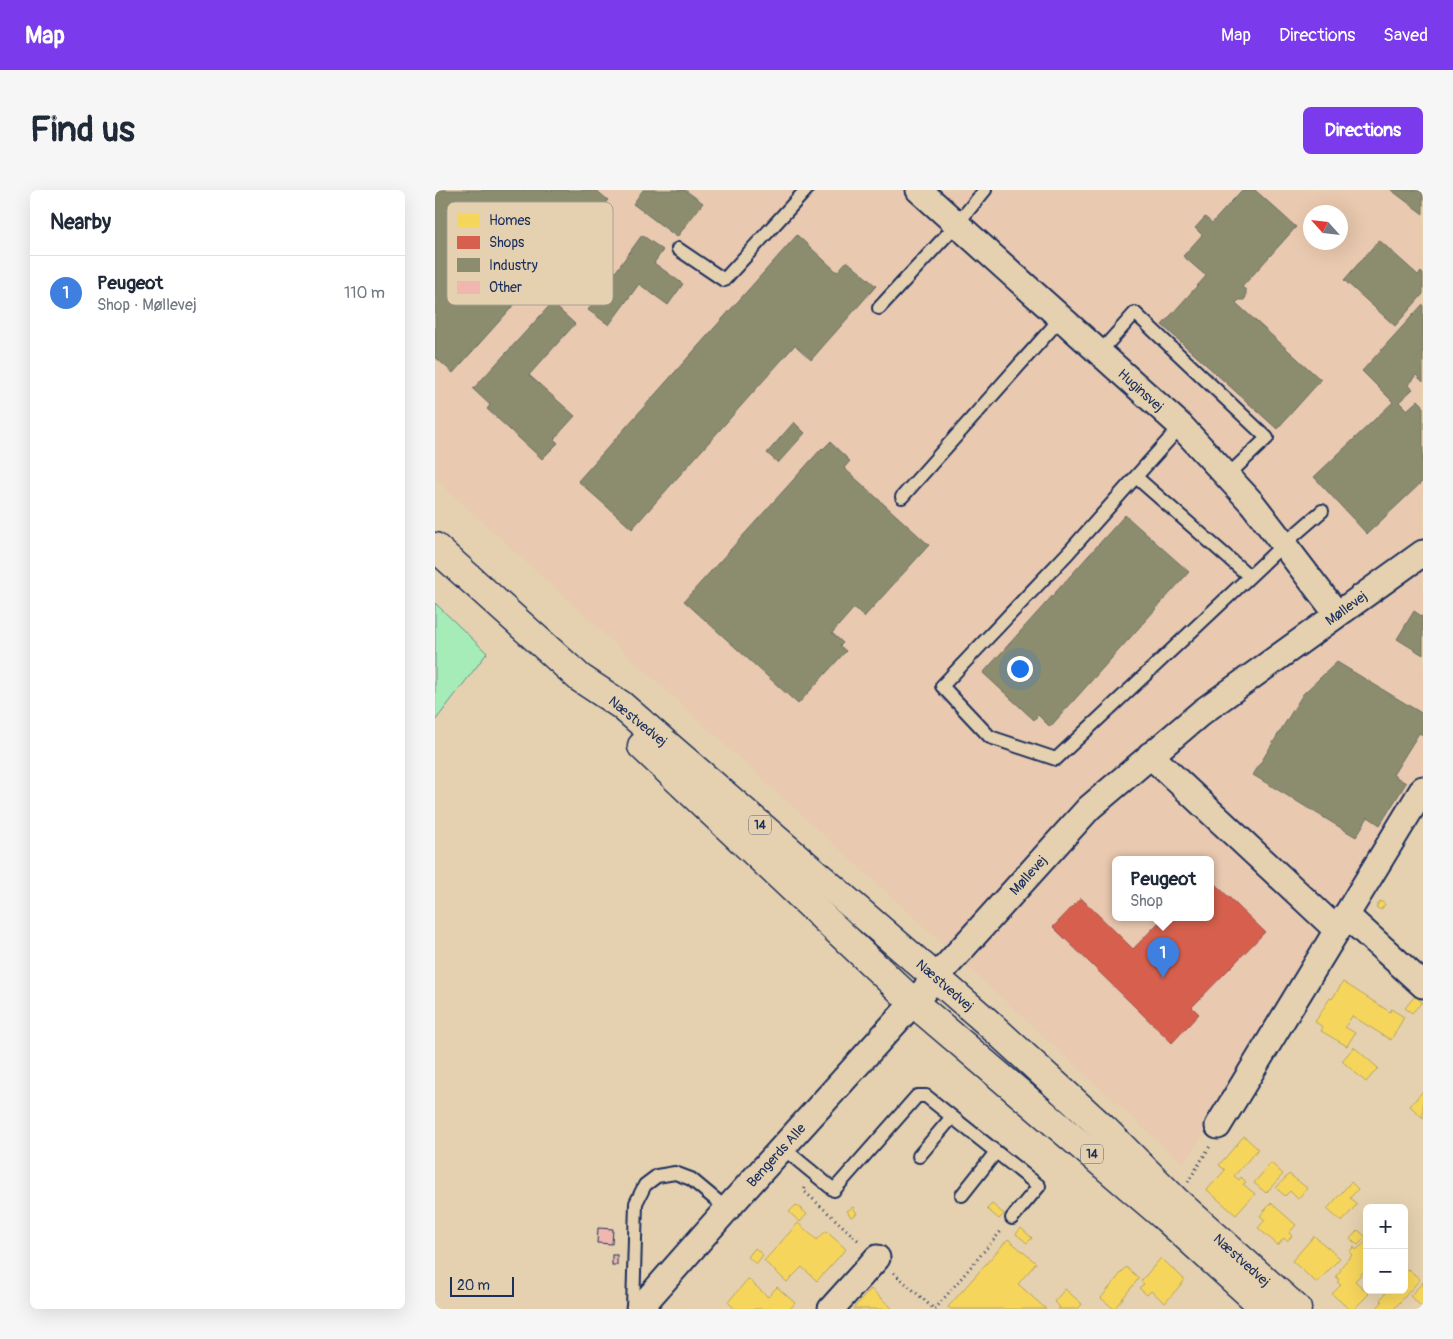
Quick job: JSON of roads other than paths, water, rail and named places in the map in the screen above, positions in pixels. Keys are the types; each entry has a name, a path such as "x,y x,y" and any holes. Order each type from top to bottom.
{"main road":[{"name":"Næstvedvej","path":"435,547 580,678 612,717 914,1003 1151,1206 1266,1309"},
{"name":"Næstvedvej","path":"580,678 621,705 937,978 1105,1130 1177,1201 1297,1309"}],"street":[{"name":"Huginsvej","path":"919,190 1181,426 1252,503 1337,614"},
{"name":"Møllevej","path":"914,1003 1089,808 1202,712 1423,553"},
{"path":"1150,755 1342,923 1423,985"},
{"path":"1219,1126 1423,788"},
{"name":"Bengerds Alle","path":"639,1309 914,1003"},
{"path":"831,1309 877,1258"}],"lane":[{"path":"678,249 724,280 807,190"},
{"path":"879,308 957,224 985,190"},
{"path":"1100,352 1135,313 1267,438 1227,476"},
{"path":"902,497 1061,318"},
{"path":"1181,426 1068,553 942,686 990,737 1056,759 1249,576 1322,510"},
{"path":"1135,477 1249,576"},
{"path":"783,1148 834,1190 917,1096 925,1096 1039,1186 1012,1218"},
{"path":"919,1156 952,1117"},
{"path":"962,1195 996,1152"},
{"path":"633,1309 637,1203 645,1185 657,1176 675,1173 691,1179 727,1209"}],"place":[{"name":"Peugeot","path":"1163,978"}]}
